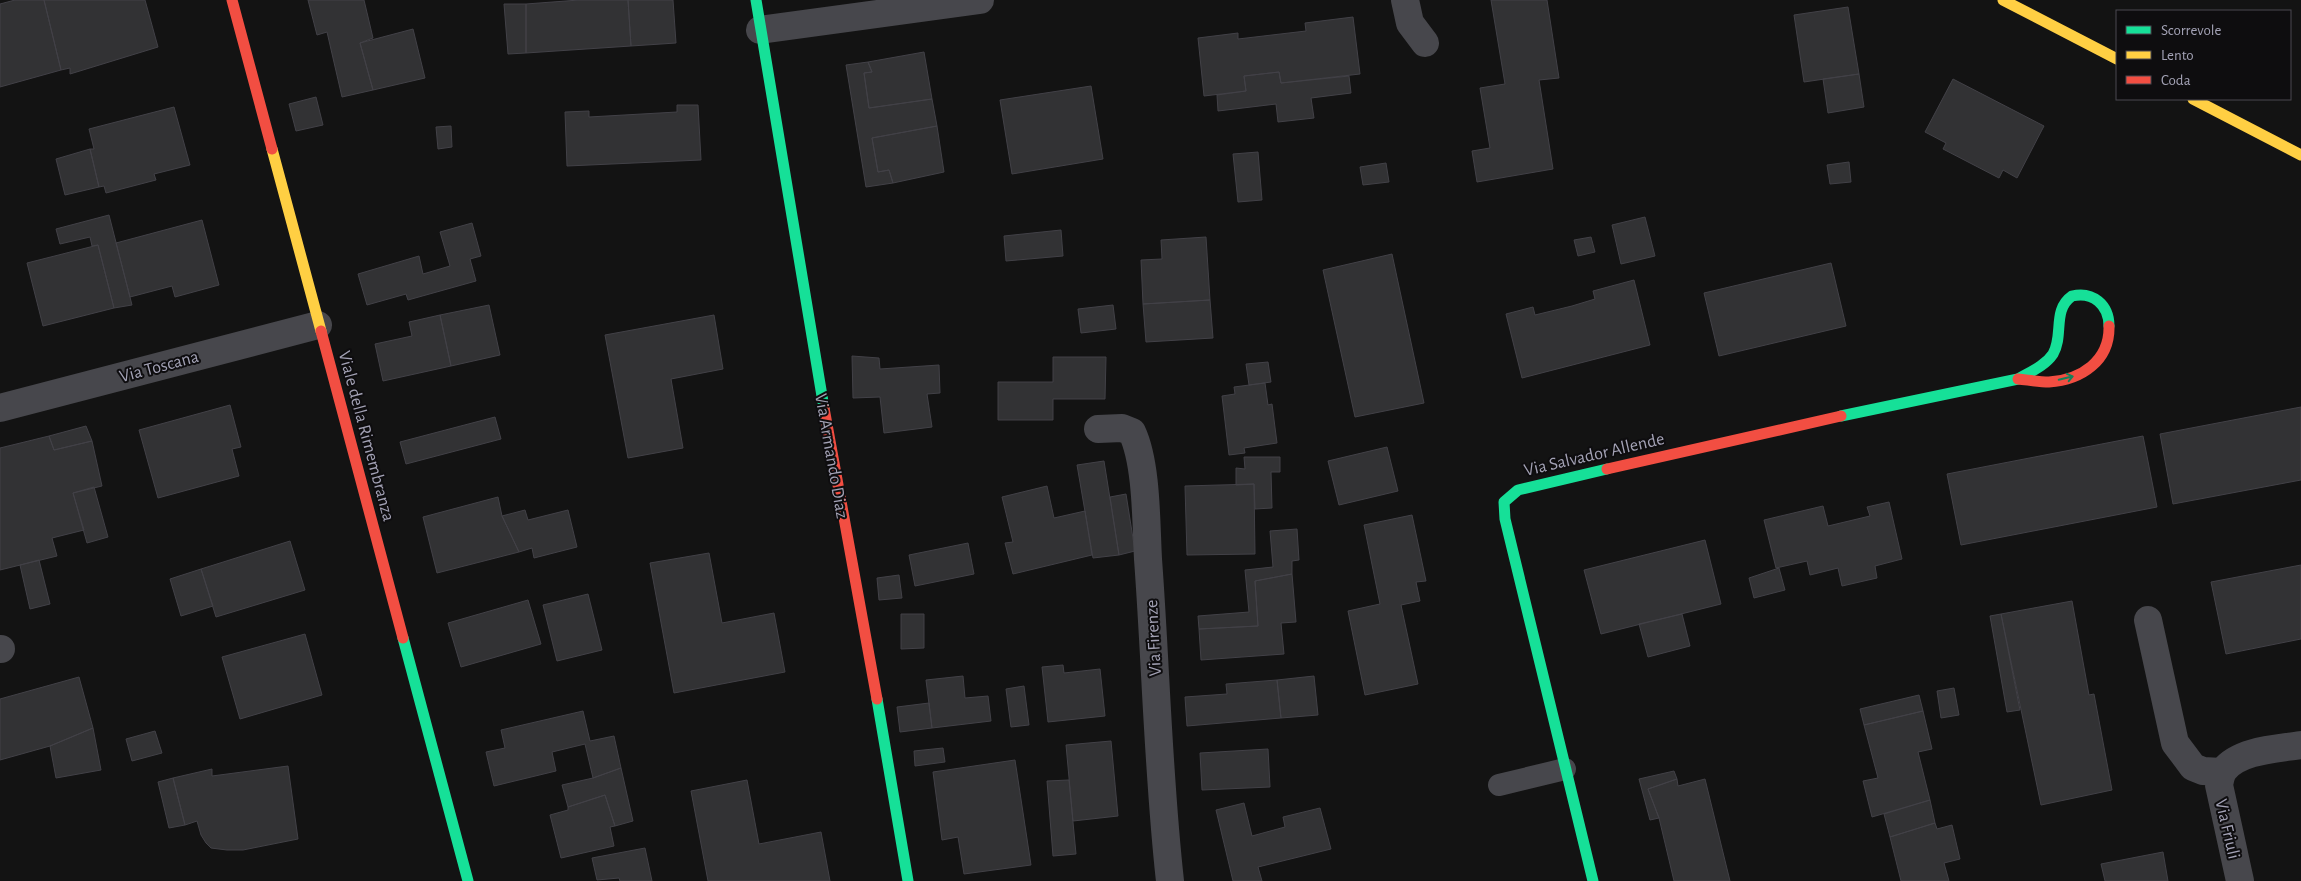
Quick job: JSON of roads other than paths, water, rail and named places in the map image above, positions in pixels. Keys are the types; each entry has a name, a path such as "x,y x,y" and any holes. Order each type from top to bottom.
{"street":[{"name":"Viale della Rimembranza","path":"232,0 468,881"},
{"name":"Via Armando Diaz","path":"756,0 837,489 886,748 908,881"},
{"path":"760,30 980,0"},
{"path":"1404,0 1410,23 1425,43"},
{"path":"2003,0 2116,58"},
{"path":"2195,100 2301,155"},
{"path":"2082,294 2094,298 2104,306 2109,319 2107,345 2101,357 2092,368 2075,376 2049,382 2018,379 2039,367 2054,352 2058,342 2059,316 2064,303 2071,297 2082,294"},
{"name":"Via Toscana","path":"0,408 318,324"},
{"name":"Via Salvador Allende","path":"1592,881 1505,519 1504,502 1518,490 1765,432 2018,379"},
{"name":"Via Firenze","path":"1098,429 1122,428 1132,432 1137,442 1143,481 1163,813 1170,881"},
{"path":"2148,620 2175,743 2193,767 2203,771 2222,772 2232,762 2259,752 2301,745"},
{"name":"Via Friuli","path":"2222,772 2219,785 2240,881"}],"lane":[{"path":"1499,785 1565,769"}]}
